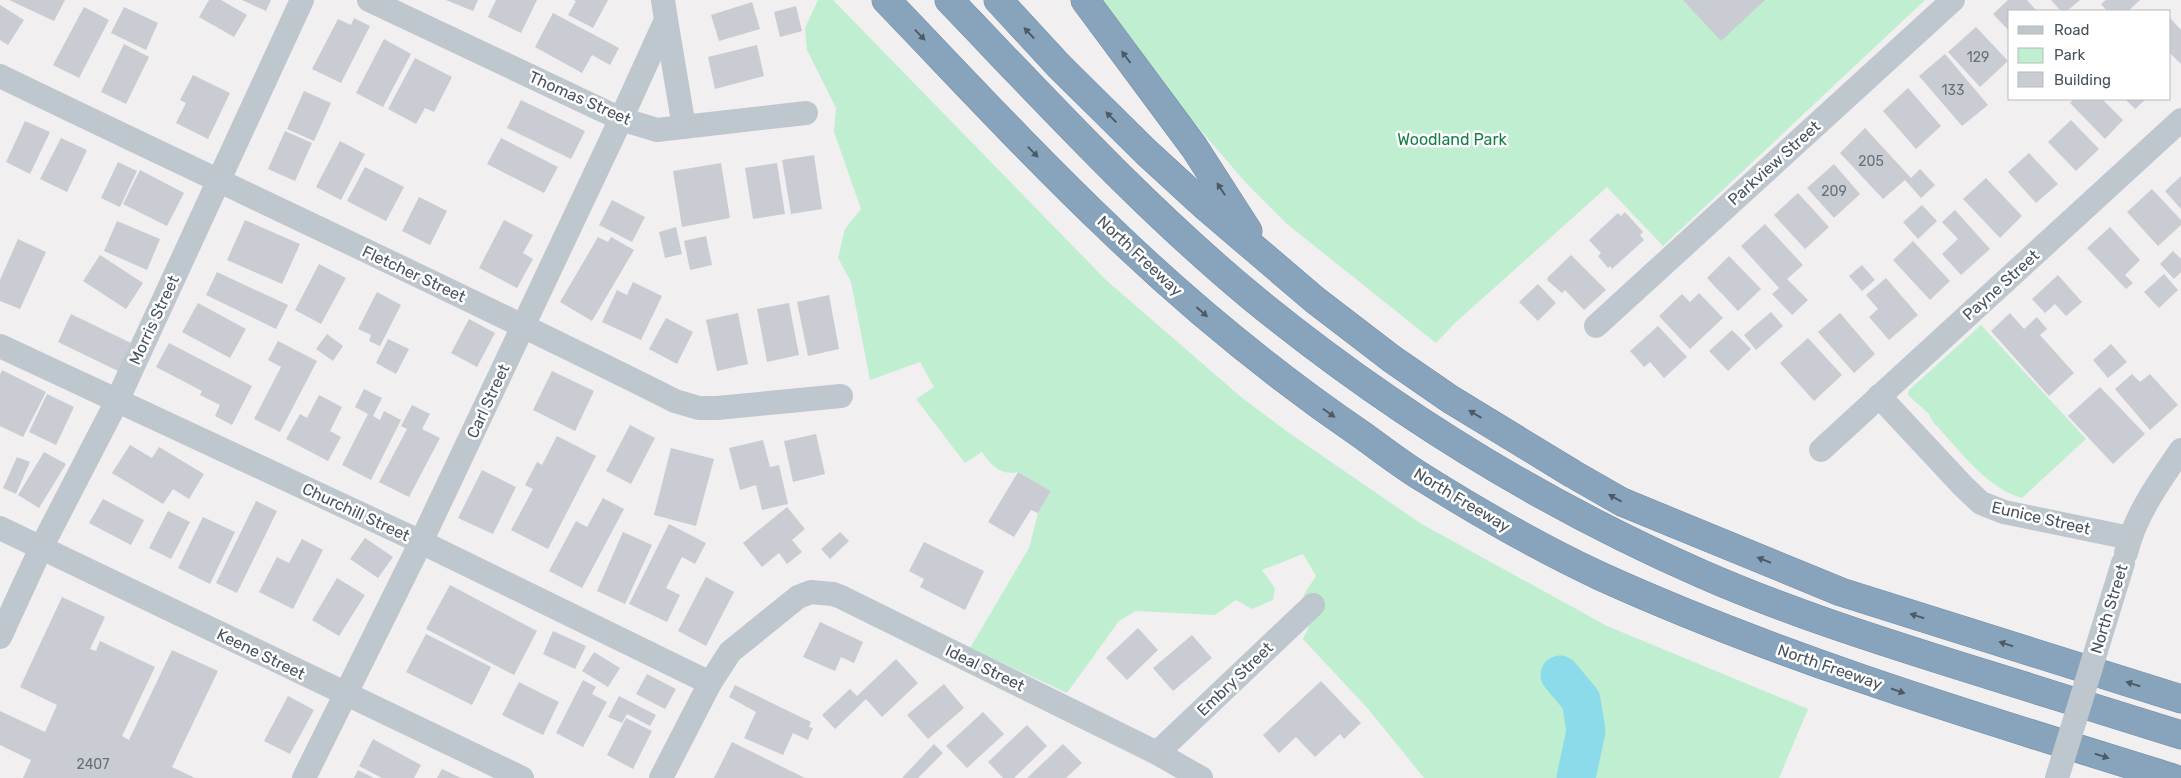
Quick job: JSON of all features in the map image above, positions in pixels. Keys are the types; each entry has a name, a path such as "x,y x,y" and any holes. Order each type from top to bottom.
{"highway":[{"name":"North Freeway","path":"886,0 1057,178 1172,286 1230,336 1306,397 1424,478 1515,531 1596,574 1682,612 1852,675 1994,723 2173,778"},
{"path":"949,0 1039,94 1157,212 1250,295 1356,377 1434,430 1510,477 1618,535 1703,574 1784,606 1867,636 2181,735"},
{"path":"998,0 1059,66 1146,152 1267,260 1315,300 1450,399 1622,502 1841,592 2180,699"},
{"path":"1085,0 1194,148 1267,260"}],"street":[{"name":"Morris Street","path":"0,637 41,548 117,401 302,0"},
{"name":"Thomas Street","path":"369,0 621,119 657,130 806,113"},
{"name":"Parkview Street","path":"1596,326 1953,0"},
{"name":"Carl Street","path":"304,778 421,542 621,119 665,10"},
{"name":"Carl Street","path":"665,10 684,127"},
{"name":"Fletcher Street","path":"0,76 218,182 523,325 675,401 699,408 717,408 841,396"},
{"name":"Payne Street","path":"1821,450 2181,120"},
{"name":"Churchill Street","path":"0,346 421,542 710,683"},
{"name":"Eunice Street","path":"1879,396 1981,503 2004,512 2130,538"},
{"name":"North Street","path":"2057,778 2130,538 2150,497 2181,450"},
{"name":"Keene Street","path":"0,528 522,778"},
{"name":"Ideal Street","path":"661,778 710,683 730,652 798,597 811,592 832,594 1157,753 1200,778"},
{"name":"Embry Street","path":"1157,753 1313,605"}],"green space":[{"path":"818,0 833,0 1106,280 1241,397 1289,433 1420,523 1607,626 1808,709 1779,778 1424,778 1369,710 1303,639 1319,605 1303,596 1316,576 1303,554 1262,570 1275,588 1273,600 1252,609 1236,600 1215,615 1136,611 1119,621 1067,693 970,648 1029,548 1038,513 1051,491 1018,472 1002,471 989,461 982,452 965,463 916,399 934,387 920,362 870,380 851,282 838,258 845,229 861,209 834,132 836,108 807,50 805,28"},
{"name":"Woodland Park","path":"1101,0 1925,0 1663,246 1607,187 1455,323 1436,343 1287,224 1246,183 1153,75"},
{"path":"1981,325 2086,439 2022,498 2009,493 1985,477 1933,422 1929,414 1908,395 1909,390"}],"building":[{"path":"9,0 65,0 54,21"},
{"path":"209,0 221,0 247,15 234,37 199,17"},
{"path":"242,0 271,0 266,11"},
{"path":"446,0 478,0 473,11"},
{"path":"496,0 537,0 521,33 488,17"},
{"path":"573,0 608,0 593,28 568,15 576,1"},
{"path":"1683,0 1765,0 1721,41"},
{"path":"2008,0 2027,0 2036,10 2008,10 2008,30 1993,14"},
{"path":"2051,0 2080,0 2068,10 2060,10"},
{"path":"2106,0 2140,0 2129,10 2106,10 2101,4"},
{"path":"752,2 760,29 719,41 711,15"},
{"path":"0,5 24,20 8,45 0,40"},
{"path":"796,6 802,31 780,37 774,12"},
{"path":"84,7 109,20 79,78 53,65"},
{"path":"124,7 158,23 146,50 111,33"},
{"path":"553,13 619,48 610,65 592,55 582,73 535,47"},
{"path":"354,18 370,26 341,83 312,69 338,19 351,25"},
{"path":"2171,19 2181,30 2181,64 2171,54"},
{"path":"1976,27 2008,61 1980,87 1948,52"},
{"path":"384,39 411,54 383,107 356,93"},
{"path":"124,44 149,57 126,104 101,92"},
{"path":"757,45 764,76 715,89 708,57"},
{"path":"1945,54 1988,105 1962,126 1919,76"},
{"path":"415,58 452,77 434,112 425,108 416,124 388,109"},
{"path":"193,75 230,93 208,139 176,123 186,103 180,100"},
{"path":"1908,88 1941,126 1916,149 1883,111"},
{"path":"304,91 331,103 314,141 287,129"},
{"path":"521,100 585,131 571,159 507,128"},
{"path":"2073,100 2103,100 2123,120 2105,139 2070,103"},
{"path":"2126,100 2145,100 2135,109"},
{"path":"2071,120 2099,149 2076,171 2048,142"},
{"path":"25,121 50,132 30,174 6,162"},
{"path":"1865,128 1911,178 1920,169 1935,185 1921,198 1905,180 1883,199 1840,153"},
{"path":"285,131 312,143 295,181 268,169"},
{"path":"61,138 87,150 67,192 40,179"},
{"path":"501,138 558,167 544,193 487,164"},
{"path":"340,141 365,154 341,200 316,187"},
{"path":"2029,153 2058,184 2036,203 2008,172"},
{"path":"814,155 822,209 791,214 782,160"},
{"path":"118,162 137,171 120,207 101,198"},
{"path":"721,163 730,218 682,227 673,171"},
{"path":"777,163 785,214 753,219 745,168"},
{"path":"1834,164 1860,194 1834,218 1807,188"},
{"path":"365,167 404,187 386,221 347,201"},
{"path":"140,170 184,193 167,226 123,204"},
{"path":"2181,176 2181,209 2165,191"},
{"path":"1986,178 2022,216 2000,238 1963,199"},
{"path":"2152,189 2181,220 2181,225 2158,246 2127,212"},
{"path":"1798,193 1829,227 1805,249 1774,215"},
{"path":"419,197 447,211 430,245 402,231"},
{"path":"612,200 645,217 632,242 599,225"},
{"path":"1922,205 1937,221 1918,239 1903,222"},
{"path":"1955,210 1990,249 1961,275 1942,254 1958,239 1942,222"},
{"path":"1625,212 1643,232 1640,235 1644,240 1612,269 1610,266 1608,268 1598,256 1601,253 1589,240 1618,213 1621,216"},
{"path":"245,220 300,244 282,284 227,260"},
{"path":"504,220 533,235 523,253 533,259 517,288 479,268"},
{"path":"117,221 160,239 147,270 104,251"},
{"path":"1765,224 1803,265 1787,279 1808,300 1792,315 1772,294 1779,288 1741,246"},
{"path":"676,227 682,254 665,258 659,232"},
{"path":"2110,227 2140,260 2125,275 2133,283 2126,289 2087,248"},
{"path":"706,236 712,265 690,270 684,241"},
{"path":"598,237 608,242 611,237 634,250 592,321 560,302"},
{"path":"18,239 46,252 20,309 0,301 0,280"},
{"path":"1913,241 1950,281 1930,300 1893,260"},
{"path":"2173,251 2181,259 2181,272 2174,279 2160,264"},
{"path":"100,255 143,283 126,309 83,281"},
{"path":"1571,255 1606,290 1584,310 1565,290 1562,293 1547,280"},
{"path":"1729,256 1761,289 1738,311 1707,278"},
{"path":"319,264 346,278 321,324 295,310"},
{"path":"1862,265 1875,280 1862,291 1849,276"},
{"path":"217,272 288,305 276,329 206,295"},
{"path":"2164,274 2178,290 2159,308 2144,292"},
{"path":"2058,275 2082,302 2066,316 2055,304 2045,313 2032,299"},
{"path":"1886,278 1918,315 1889,340 1869,317 1878,309 1866,295"},
{"path":"633,282 662,296 641,340 602,322 617,290 627,295"},
{"path":"1538,284 1556,303 1538,321 1519,302"},
{"path":"377,292 401,305 380,346 369,341 371,335 358,329"},
{"path":"1699,293 1723,318 1690,349 1659,316 1682,294 1690,302"},
{"path":"829,295 839,349 808,356 797,302"},
{"path":"198,303 246,329 230,358 182,332"},
{"path":"789,303 799,355 767,362 757,309"},
{"path":"1771,312 1783,326 1756,350 1744,335"},
{"path":"738,313 748,364 717,371 706,320"},
{"path":"1840,313 1875,354 1854,373 1818,332"},
{"path":"2010,313 2024,329 2037,317 2047,329 2040,335 2074,373 2049,396 1991,331"},
{"path":"71,314 131,343 118,371 58,342"},
{"path":"666,318 693,332 677,364 649,349"},
{"path":"469,319 495,333 477,367 451,353"},
{"path":"1658,326 1687,357 1664,378 1650,362 1644,367 1630,351"},
{"path":"1732,330 1751,349 1728,371 1709,351"},
{"path":"327,334 343,346 333,361 316,349"},
{"path":"1808,338 1842,375 1814,401 1780,363"},
{"path":"388,339 409,349 396,374 376,363"},
{"path":"278,341 317,361 280,432 254,419 281,367 268,360"},
{"path":"169,343 252,386 232,425 215,416 220,405 200,395 202,391 156,367"},
{"path":"2111,344 2127,362 2108,378 2093,360"},
{"path":"2,370 46,392 23,437 0,426 0,375"},
{"path":"552,371 594,391 575,431 533,410"},
{"path":"2132,374 2140,382 2150,374 2178,405 2150,430 2115,389"},
{"path":"2100,387 2145,434 2113,464 2068,416"},
{"path":"364,389 382,398 373,416 380,420 384,411 401,420 371,480 342,465 368,414 355,407"},
{"path":"47,394 74,407 56,445 29,432"},
{"path":"319,395 342,407 330,431 341,437 328,461 286,439 300,414 307,418"},
{"path":"412,405 430,414 422,429 440,438 409,497 379,482 407,429 401,426"},
{"path":"630,425 655,438 631,484 606,471"},
{"path":"816,434 825,474 793,482 784,441"},
{"path":"557,436 596,456 548,549 511,530 533,489 525,485 537,462 542,465"},
{"path":"763,440 770,467 779,465 788,504 762,510 756,485 740,490 729,448"},
{"path":"130,445 152,458 159,447 204,474 189,499 173,489 163,504 112,473"},
{"path":"671,448 714,459 696,526 654,515"},
{"path":"44,452 66,464 39,508 18,495"},
{"path":"17,457 30,462 16,494 3,488"},
{"path":"482,470 516,487 493,534 458,518"},
{"path":"1018,472 1051,491 1038,513 1031,510 1014,537 988,522"},
{"path":"603,498 624,509 582,588 549,571 576,521 587,527"},
{"path":"103,499 144,520 131,545 89,523"},
{"path":"256,501 277,511 237,593 216,583"},
{"path":"787,507 805,529 792,540 802,552 787,564 779,553 762,567 743,543"},
{"path":"168,511 190,522 171,559 149,548"},
{"path":"203,517 235,532 210,584 178,568"},
{"path":"669,524 706,543 695,564 682,557 666,588 680,595 667,622 629,604"},
{"path":"623,532 652,545 625,604 597,591"},
{"path":"840,532 849,541 830,559 821,549"},
{"path":"365,538 393,557 378,578 350,559"},
{"path":"302,539 323,550 293,609 259,592 277,557 289,563"},
{"path":"924,542 984,571 965,610 920,587 924,579 909,571"},
{"path":"706,577 734,592 706,646 678,631"},
{"path":"337,578 365,595 339,636 312,620"},
{"path":"450,585 537,631 514,675 426,629"},
{"path":"62,597 105,617 90,649 96,651 100,641 155,667 122,736 129,740 172,650 218,671 172,767 195,778 23,778 31,760 0,745 0,711 45,732 57,705 20,687"},
{"path":"820,622 863,642 854,663 841,657 835,671 803,657"},
{"path":"1138,628 1158,650 1127,680 1106,658"},
{"path":"553,631 586,646 575,669 543,654"},
{"path":"426,634 491,667 472,705 406,672"},
{"path":"1192,635 1212,658 1173,691 1153,668"},
{"path":"594,652 620,668 608,687 582,671"},
{"path":"896,659 918,683 882,717 866,699 835,729 822,715 850,689 857,696"},
{"path":"647,674 676,689 665,709 636,694"},
{"path":"583,680 596,687 592,694 607,702 583,747 556,733"},
{"path":"1321,681 1361,723 1344,739 1340,734 1315,757 1296,737 1279,753 1263,735"},
{"path":"519,682 559,702 543,735 502,715"},
{"path":"944,684 964,708 928,739 907,715"},
{"path":"735,685 811,722 809,727 813,728 808,740 793,733 783,755 744,738 756,712 729,697"},
{"path":"288,696 314,710 290,754 264,741"},
{"path":"619,696 656,715 650,726 627,714 622,723 608,717"},
{"path":"983,712 1004,734 967,768 946,746"},
{"path":"626,718 652,731 633,769 607,755"},
{"path":"1027,725 1047,746 1014,778 1003,778 988,762"},
{"path":"373,739 421,765 414,778 382,778 359,766"},
{"path":"732,742 805,778 714,778"},
{"path":"934,744 943,753 918,778 902,778"},
{"path":"1063,744 1082,763 1066,778 1027,778"},
{"path":"442,769 461,778 437,778"},
{"path":"358,770 374,778 354,778"}],"waterway":[{"path":"1560,675 1581,700 1586,731 1576,778"}]}
